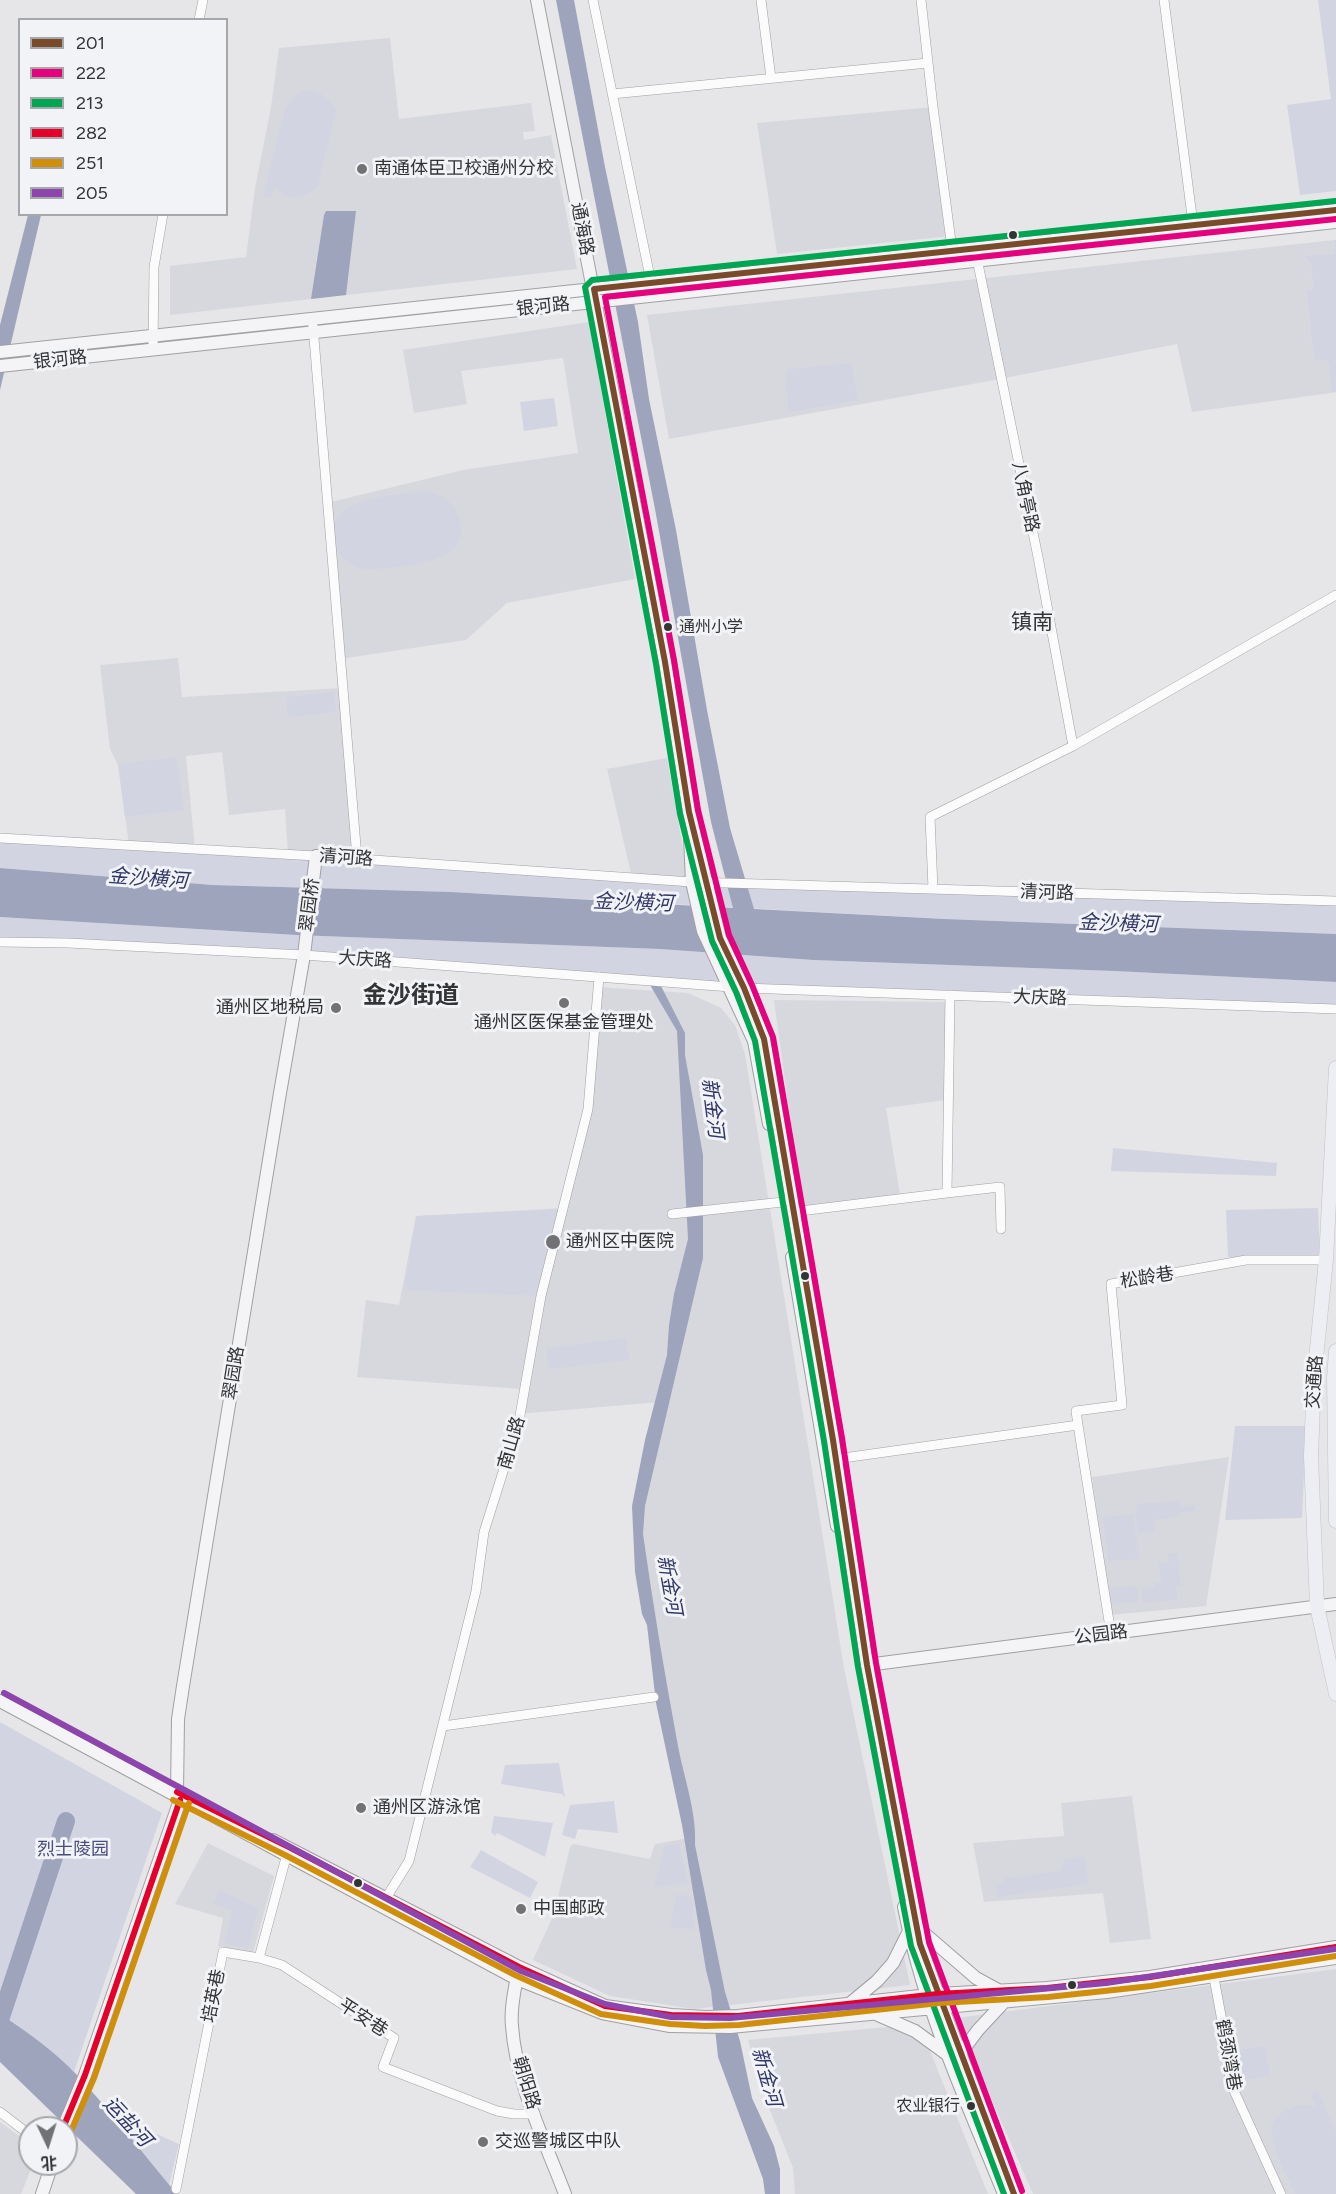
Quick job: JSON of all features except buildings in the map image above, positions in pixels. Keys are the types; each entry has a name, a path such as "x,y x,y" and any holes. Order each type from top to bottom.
{"main road":[{"name":"交通路","path":"1336,1068 1326,1260 1314,1378 1311,1456 1317,1606 1336,1694"},
{"name":"交通路","path":"1336,1351 1334,1378 1336,1521"}],"street":[{"path":"200,18 203,0"},
{"name":"通海路","path":"537,0 665,662 689,812 720,938 744,988 764,1039 836,1458 867,1665 913,1929"},
{"path":"593,0 654,281"},
{"path":"761,0 771,78"},
{"path":"921,0 953,257"},
{"path":"1164,0 1193,224"},
{"path":"612,94 928,63"},
{"name":"银河路","path":"975,255 1193,224 1336,210"},
{"path":"153,349 154,267 163,216"},
{"name":"银河路","path":"594,295 654,281 953,257 1336,222"},
{"name":"八角亭路","path":"975,255 1038,557 1073,746"},
{"name":"银河路","path":"0,366 153,349 313,326 594,295 660,294 953,257"},
{"path":"313,326 357,858"},
{"name":"银河路","path":"0,352 153,336 313,326"},
{"path":"933,889 930,817 1073,746 1336,595"},
{"name":"通海路","path":"689,812 692,882 704,931 754,1041 824,1441 860,1668 913,1929"},
{"name":"清河路","path":"0,838 357,858 707,883 1336,901"},
{"name":"翠园桥","path":"304,955 316,856"},
{"name":"大庆路","path":"0,942 304,955 744,988 1336,1009"},
{"name":"翠园路","path":"68,2116 85,2075 178,1796 178,1719 304,955"},
{"name":"南山路","path":"386,1898 409,1861 476,1591 484,1532 519,1421 541,1296 588,1109 599,977"},
{"path":"947,1192 950,995"},
{"path":"792,1212 947,1192 1000,1188 1001,1229"},
{"path":"672,1214 783,1202"},
{"name":"松龄巷","path":"1078,1425 1076,1411 1122,1405 1111,1284 1246,1260 1326,1260"},
{"path":"836,1458 1078,1425 1111,1634"},
{"name":"公园路","path":"867,1665 1336,1604"},
{"path":"0,1693 178,1796"},
{"path":"443,1726 654,1697"},
{"path":"0,1701 518,1973 602,2013 670,2026 877,2014 934,2001"},
{"path":"288,1852 386,1898 518,1973"},
{"path":"259,1958 288,1852"},
{"path":"913,1929 1002,1996"},
{"path":"913,1929 920,1944 934,2001 1004,2194"},
{"path":"848,2005 877,1981 893,1963 913,1929"},
{"path":"954,2055 978,2030 1002,1996 1047,1988 1150,1977 1331,1948 1336,1941"},
{"name":"培英巷","path":"176,2189 223,1952 259,1958"},
{"name":"平安巷","path":"259,1958 282,1965 394,2038 383,2067 497,2111 535,2114"},
{"path":"739,2021 848,2005 1097,1993 1214,1978 1336,1958"},
{"name":"朝阳路","path":"518,1973 511,2024 521,2080 565,2194"},
{"name":"鹤颈湾巷","path":"1214,1978 1228,2053 1230,2082 1281,2194"},
{"path":"877,2014 915,2031 954,2055 1014,2194"},
{"path":"0,2112 18,2126"},
{"path":"42,2194 48,2176"}],"shaded area":[{"name":"南通体臣卫校通州分校","path":"390,38 399,119 531,103 535,131 523,132 524,140 551,135 577,269 170,315 170,266 246,257 255,188 271,107 279,48"},
{"path":"933,107 950,236 777,254 757,123"},
{"path":"1334,240 1335,253 1305,256 1311,264 1313,289 1306,290 1314,360 1328,360 1331,393 1192,412 1177,344 1000,379 669,439 647,315"},
{"path":"589,322 635,579 507,603 466,640 340,659 331,502 463,470 578,453 563,358 461,371 467,404 414,413 403,350"},
{"path":"178,658 182,697 343,688 357,858 288,854 285,809 229,815 222,752 186,756 195,849 129,845 118,765 110,749 100,665"},
{"path":"667,758 688,877 631,874 607,769"},
{"path":"598,987 688,993 721,1008 735,1025 745,1054 844,1668 910,1985 694,2009 610,1996 533,1960 554,1914 570,1847 573,1844 650,1859 655,1844 689,1838 637,1531 661,1402 518,1414 522,1389 357,1377 366,1300 399,1305 416,1216 564,1208 588,1109"},
{"path":"774,1000 948,1002 946,1100 886,1108 900,1195 802,1208"},
{"path":"1229,1457 1206,1606 1110,1615 1092,1477"},
{"path":"1132,1796 1151,1939 1110,1943 1103,1893 984,1902 973,1843 1064,1836 1061,1803"},
{"path":"208,1843 274,1876 253,1953 218,1946 223,1918 175,1904"},
{"path":"1336,1969 1336,2194 1033,2194 956,2018"},
{"path":"919,2024 988,2194 795,2194 793,2168 766,2100 748,2040"},
{"path":"0,2122 18,2135 18,2176 28,2176 21,2194 0,2194"}],"green space":[{"path":"1318,0 1336,0 1336,191 1300,195 1287,105 1331,99"},
{"path":"304,91 323,96 331,102 336,111 318,186 302,196 285,195 275,187 271,198 263,196 285,108 293,97"},
{"path":"1334,240 1336,240 1336,392 1331,393 1328,360 1314,360 1306,290 1313,289 1311,264 1304,256 1335,253"},
{"path":"851,363 858,400 789,412 785,384 788,369"},
{"path":"554,398 558,426 524,431 520,402"},
{"path":"424,491 444,497 457,513 461,531 457,544 447,553 433,560 416,564 368,570 351,564 344,558 338,550 333,532 337,519 346,509 376,498"},
{"path":"334,692 336,712 288,717 286,697"},
{"path":"176,757 184,810 125,817 118,764"},
{"path":"0,838 692,882 1336,901 1336,934 945,919 451,892 213,885 0,868"},
{"path":"0,917 296,935 660,949 813,960 1336,982 1336,1009 744,988 0,940"},
{"path":"1113,1148 1277,1163 1276,1176 1111,1171"},
{"path":"1318,1208 1320,1255 1228,1257 1226,1210"},
{"path":"564,1209 541,1296 404,1290 416,1216"},
{"path":"626,1338 629,1360 549,1369 546,1348"},
{"path":"1235,1426 1306,1426 1302,1518 1225,1520"},
{"path":"1180,1501 1181,1507 1194,1505 1195,1511 1154,1520 1155,1532 1138,1533 1135,1511 1137,1504"},
{"path":"1133,1514 1139,1559 1108,1561 1103,1517"},
{"path":"1177,1553 1181,1585 1176,1586 1178,1600 1143,1603 1141,1588 1154,1587 1154,1583 1161,1582 1159,1563 1169,1562 1168,1554"},
{"path":"1137,1586 1139,1602 1110,1604 1108,1587"},
{"name":"烈士陵园","path":"0,1722 162,1813 74,2072 16,2024 0,2014"},
{"path":"559,1763 565,1798 562,1794 501,1784 505,1765"},
{"path":"614,1801 618,1833 578,1829 575,1839 562,1835 570,1805"},
{"path":"494,1816 553,1823 545,1857 497,1833 495,1836 491,1832"},
{"path":"679,1844 688,1883 654,1887 665,1845"},
{"path":"481,1850 538,1882 530,1898 470,1867"},
{"path":"1085,1857 1088,1884 998,1897 996,1886 1007,1878 1060,1871 1064,1859"},
{"path":"219,1890 258,1908 248,1949 224,1943 232,1911 213,1904"},
{"path":"675,1895 692,1898 695,1929 671,1928"},
{"path":"1265,2046 1270,2076 1237,2081 1233,2051"},
{"path":"1318,2091 1336,2132 1336,2194 1296,2194 1280,2162 1273,2138 1273,2127 1276,2118 1289,2109 1308,2105 1316,2106 1311,2093"},
{"path":"112,2114 179,2144 169,2185"}],"water":[{"name":"金沙横河","path":"556,0 574,0 605,167 638,322 649,399 676,530 730,828 754,909 1336,934 1336,982 813,960 660,949 296,935 0,917 0,868 213,885 451,892 733,908 711,822 655,509"},
{"path":"326,211 356,211 346,295 311,299 324,215"},
{"path":"28,216 41,216 0,390 0,325"},
{"path":"650,985 661,986 685,1033 685,1055 703,1155 703,1258 645,1506 643,1534 673,1720 692,1808 695,1845 725,1992 740,2041 752,2098 774,2146 780,2169 780,2194 765,2194 763,2179 718,2057 711,1990 682,1825 656,1703 647,1625 642,1614 635,1572 632,1506 645,1440 667,1355 674,1294 688,1239 677,1031"},
{"path":"0,2014 40,2042 76,2074 177,2194 136,2194 78,2138 78,2116 56,2116 0,2062"}],"waterway":[{"path":"0,2020 66,1821"}],"transit line":[{"name":"213","path":"1004,2194 911,1946 858,1667 824,1441 755,1041 736,992 712,941 680,814 656,664 585,287 592,280 1335,201"},
{"name":"201","path":"1014,2194 920,1944 867,1665 833,1440 764,1039 744,988 720,938 689,812 665,662 594,289 1336,210"},
{"name":"222","path":"1022,2191 929,1942 876,1663 842,1438 773,1037 729,935 698,810 674,660 605,297 1336,219"},
{"name":"205","path":"4,1693 521,1971 605,2004 671,2017 730,2018 1106,1983 1335,1949"},
{"name":"282","path":"177,1792 289,1847 519,1967 605,2006 671,2015 738,2016 938,1994 1047,1988 1150,1977 1336,1947"},
{"name":"251","path":"173,1800 285,1855 515,1975 601,2014 670,2024 739,2025 939,2003 1048,1997 1151,1986 1336,1956"},
{"name":"282","path":"68,2116 85,2075 180,1800"},
{"name":"251","path":"78,2116 94,2078 189,1803"}],"place":[{"name":"南通体臣卫校通州分校","path":"362,169"},
{"name":"通州小学","path":"668,627"},
{"name":"通州区医保基金管理处","path":"564,1003"},
{"name":"通州区地税局","path":"336,1008"},
{"name":"通州区中医院","path":"553,1242"},
{"name":"通州区游泳馆","path":"361,1808"},
{"name":"中国邮政","path":"521,1909"},
{"name":"农业银行","path":"971,2106"},
{"name":"交巡警城区中队","path":"483,2142"}],"district":[{"name":"镇南","path":"1032,623"},
{"name":"金沙街道","path":"411,996"}],"water label":[{"name":"新金河","path":"712,1108"},
{"name":"新金河","path":"669,1585"},
{"name":"新金河","path":"766,2077"},
{"name":"运盐河","path":"127,2122"}]}
